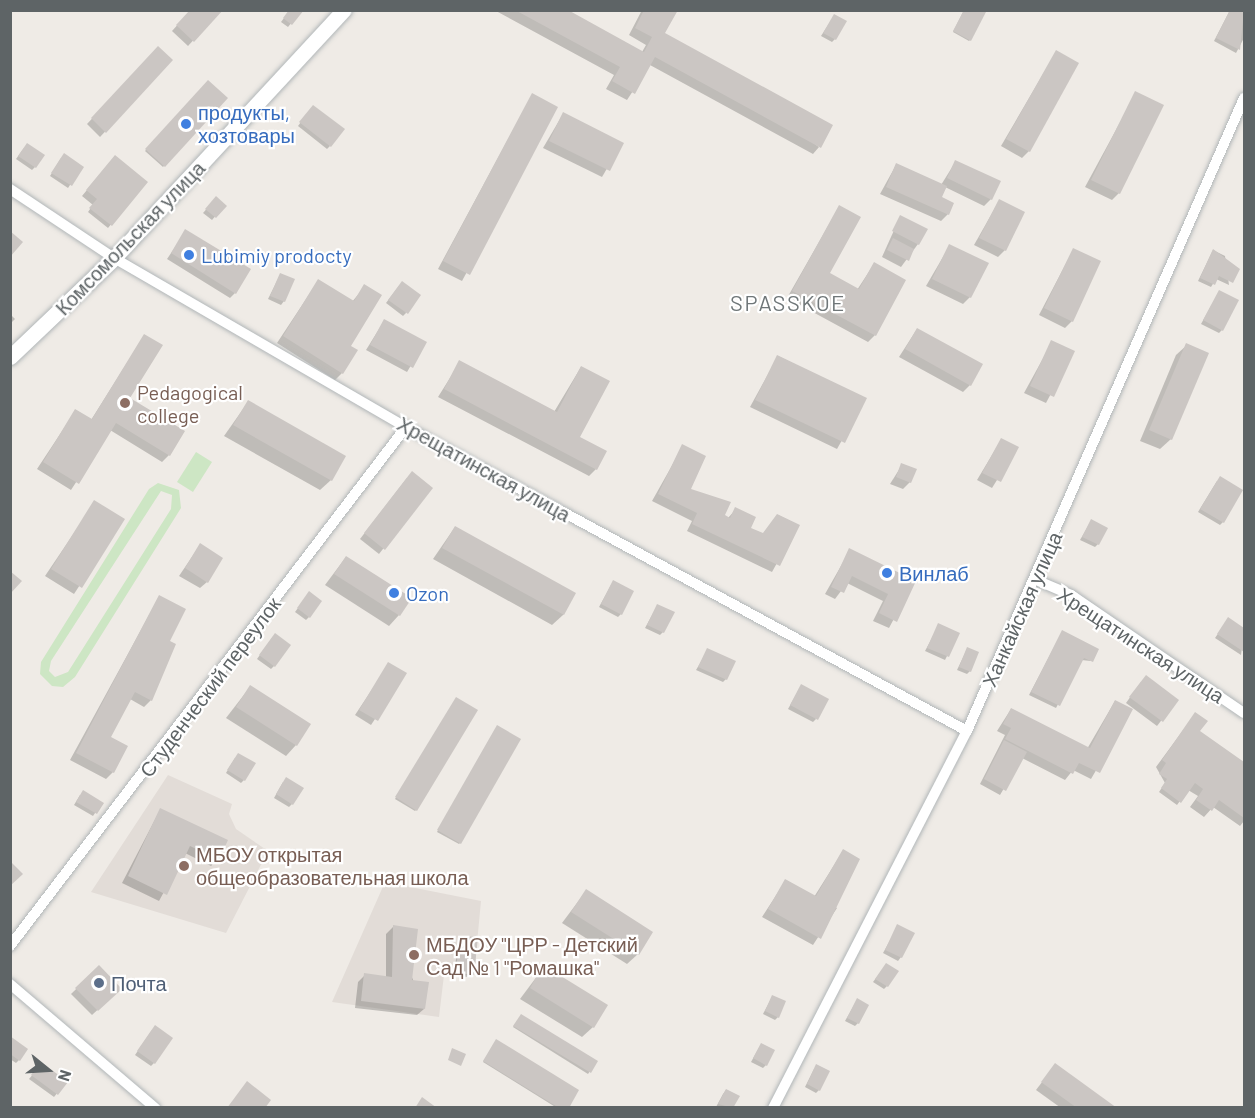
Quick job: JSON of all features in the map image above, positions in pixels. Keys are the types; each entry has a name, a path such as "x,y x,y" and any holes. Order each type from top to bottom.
{"street":[{"name":"Комсомольская улица","path":"10,357 114,258 344,10"},
{"name":"Ханкайская улица","path":"773,1107 967,731 1036,580 1245,98"},
{"name":"Хрещатинская улица","path":"10,189 114,258 406,427 967,731"},
{"name":"Студенческий переулок","path":"10,946 406,427"},
{"name":"Хрещатинская улица","path":"1036,580 1071,595 1245,713"},
{"path":"10,984 154,1107"}],"shaded area":[{"name":"МБОУ открытая общеобразовательная школа","path":"168,775 232,804 229,814 236,829 268,851 226,933 91,892"},
{"name":"МБДОУ \"ЦРР - Детский Сад № 1 \"Ромашка\"","path":"385,882 481,901 474,975 444,975 439,1017 332,1002"}],"green space":[{"path":"196,452 212,462 193,492 177,482"},
{"path":"158,483 179,490 181,508 75,677 63,687 52,686 40,674 41,662 149,489","holes":["161,491 172,495 171,509 68,672 55,677 49,671 51,661"]}],"building":[{"path":"190,10 223,10 194,42 176,25"},
{"path":"289,10 304,10 292,25 283,18"},
{"path":"515,10 568,10 644,52 652,37 635,28 644,10 678,10 665,33 833,125 821,148 655,57 635,94 612,81 620,67"},
{"path":"964,10 987,10 971,41 953,31"},
{"path":"1230,10 1244,10 1240,50 1216,38"},
{"path":"834,14 847,21 836,40 823,33"},
{"path":"158,46 173,60 106,133 91,118"},
{"path":"1056,50 1079,63 1030,152 1006,139"},
{"name":"продукты, хозтовары","path":"208,80 228,98 165,167 145,149"},
{"path":"1135,91 1164,105 1120,194 1091,180"},
{"path":"532,93 558,107 470,275 443,261"},
{"path":"313,105 345,129 331,147 299,122"},
{"path":"563,112 624,143 610,171 549,141"},
{"path":"27,143 45,155 36,168 18,156"},
{"path":"64,153 84,167 72,186 51,173"},
{"path":"115,155 148,182 112,226 89,208 97,199 86,190"},
{"path":"955,160 1001,181 992,200 947,178"},
{"path":"896,163 947,186 942,197 954,203 949,215 886,187"},
{"path":"216,196 227,206 216,218 205,209"},
{"path":"999,199 1025,212 1006,251 979,238"},
{"path":"839,205 861,217 830,273 859,289 874,262 906,280 876,336 792,291"},
{"path":"900,215 928,229 919,245 892,231"},
{"path":"185,229 251,269 236,294 171,253"},
{"path":"10,231 23,242 10,257"},
{"path":"893,238 914,249 909,261 887,250"},
{"path":"949,244 989,263 971,298 932,279"},
{"path":"1073,248 1101,261 1073,322 1044,308"},
{"path":"1213,249 1240,269 1233,283 1219,276 1215,285 1200,278"},
{"path":"280,273 295,279 285,302 270,296"},
{"path":"318,279 354,301 364,284 382,295 351,346 358,350 343,374 283,336"},
{"path":"402,281 421,295 408,314 388,300"},
{"path":"1219,290 1239,300 1223,331 1203,320"},
{"path":"384,319 427,342 413,368 370,345"},
{"path":"917,328 983,364 971,386 905,349"},
{"path":"144,334 163,345 130,398 185,431 170,456 116,423 79,484 43,462 75,409 92,419"},
{"path":"1051,340 1075,351 1054,397 1030,386"},
{"path":"1186,343 1209,353 1172,440 1149,430"},
{"path":"777,355 867,398 845,443 755,400"},
{"path":"459,360 557,412 581,366 610,381 580,437 607,451 597,470 444,389"},
{"path":"248,400 346,456 332,481 233,425"},
{"path":"1001,438 1019,447 1001,482 982,473"},
{"path":"682,444 706,456 691,489 731,502 725,515 730,518 735,507 756,517 751,528 763,533 777,514 800,525 780,566 692,524 697,513 658,494"},
{"path":"901,463 917,469 911,483 896,477"},
{"path":"412,471 433,488 385,550 364,533"},
{"path":"1220,476 1243,490 1224,523 1200,509"},
{"path":"94,500 125,519 82,588 51,569"},
{"path":"1091,519 1108,528 1099,545 1082,537"},
{"path":"455,526 576,593 564,615 442,548"},
{"path":"200,543 223,558 208,583 185,568"},
{"path":"849,548 916,581 897,622 879,613 888,594 852,576 844,593 831,587"},
{"path":"346,556 412,598 400,616 334,574"},
{"path":"10,571 22,581 10,594"},
{"path":"613,580 634,591 622,615 601,604"},
{"path":"309,591 322,601 310,618 297,608"},
{"path":"159,595 186,609 170,641 176,644 152,701 135,692 111,737 128,746 114,773 76,753"},
{"path":"657,604 675,612 664,633 647,625"},
{"path":"1228,617 1244,628 1244,652 1217,634"},
{"path":"938,623 960,633 949,657 927,648"},
{"path":"1062,630 1099,649 1093,662 1084,658 1060,706 1031,692"},
{"path":"275,633 291,645 275,667 259,655"},
{"path":"967,647 979,652 971,672 959,667"},
{"path":"707,648 736,661 727,680 698,667"},
{"path":"388,662 407,673 378,721 359,710"},
{"path":"1146,675 1179,700 1163,722 1129,697"},
{"path":"801,684 829,699 818,720 790,705"},
{"path":"250,685 311,724 297,746 236,707"},
{"path":"456,697 478,710 417,811 395,797"},
{"path":"1115,700 1133,709 1100,773 1079,763 1073,774 1005,739 1011,728 1003,724 1011,708 1090,748"},
{"path":"1195,712 1208,721 1200,731 1244,762 1244,818 1219,800 1212,811 1196,800 1203,789 1195,783 1181,803 1161,788 1167,779 1159,774 1166,763 1162,760"},
{"path":"497,725 521,739 461,844 437,830"},
{"path":"1004,740 1027,752 1006,791 984,779"},
{"path":"238,753 256,763 245,781 227,770"},
{"path":"286,777 304,788 293,805 276,794"},
{"path":"83,790 104,803 97,814 76,802"},
{"path":"160,808 228,840 219,860 190,846 167,895 128,876"},
{"path":"843,849 860,859 821,939 768,909 785,879 816,896"},
{"path":"10,861 23,874 10,886"},
{"path":"586,889 653,932 639,955 571,912"},
{"path":"897,924 915,933 902,958 885,950"},
{"path":"393,925 418,929 412,980 429,982 425,1009 361,1001 364,973 392,977"},
{"path":"459,936 478,937 474,975 456,973"},
{"path":"886,963 899,971 888,987 875,979"},
{"path":"99,965 122,989 98,1011 75,988"},
{"path":"543,965 608,1005 594,1028 530,988"},
{"path":"772,995 786,1001 779,1018 765,1011"},
{"path":"857,998 869,1005 859,1024 847,1018"},
{"path":"521,1014 598,1061 591,1073 513,1026"},
{"path":"155,1025 173,1038 155,1064 137,1051"},
{"path":"10,1036 28,1049 20,1061 10,1054"},
{"path":"496,1039 579,1090 569,1108 559,1108 483,1061"},
{"path":"761,1043 775,1050 767,1066 753,1058"},
{"path":"452,1048 466,1054 461,1066 448,1060"},
{"path":"41,1062 68,1082 58,1095 31,1075"},
{"path":"1055,1063 1117,1108 1077,1108 1041,1082"},
{"path":"816,1064 830,1071 820,1091 807,1084"},
{"path":"247,1081 271,1100 265,1108 227,1108"},
{"path":"726,1089 740,1096 733,1108 718,1104"},
{"path":"422,1097 437,1108 415,1108"}],"place":[{"name":"продукты, хозтовары","path":"186,124"},
{"name":"Lubimiy prodocty","path":"189,255"},
{"name":"Pedagogical college","path":"125,403"},
{"name":"Винлаб","path":"887,573"},
{"name":"Ozon","path":"394,593"},
{"name":"МБОУ открытая общеобразовательная школа","path":"184,866"},
{"name":"МБДОУ \"ЦРР - Детский Сад № 1 \"Ромашка\"","path":"414,955"},
{"name":"Почта","path":"99,983"}],"district":[{"name":"SPASSKOE","path":"788,303"}]}
